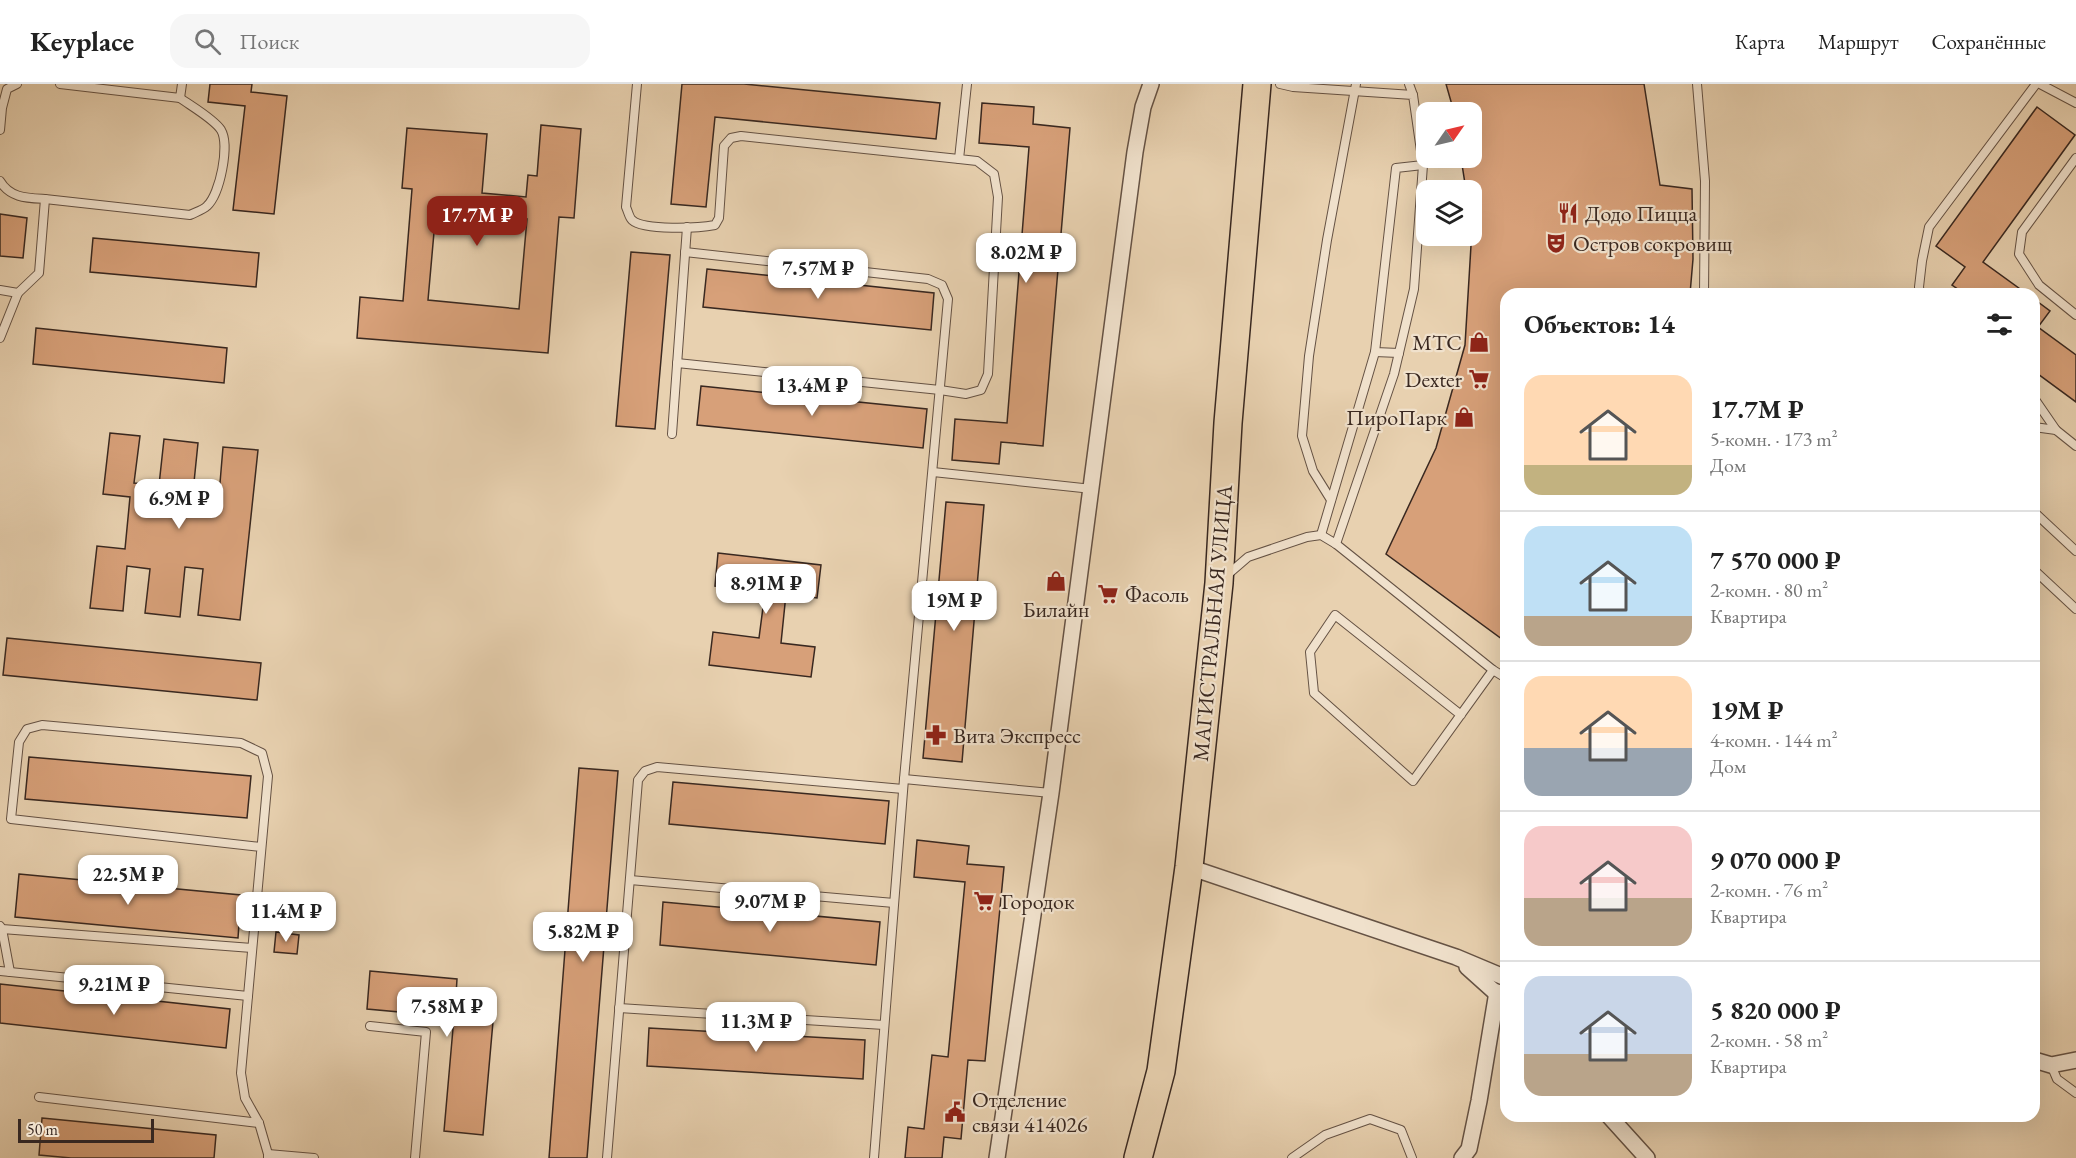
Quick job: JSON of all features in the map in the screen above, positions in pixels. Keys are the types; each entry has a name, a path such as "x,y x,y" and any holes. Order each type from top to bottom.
{"highway":[{"name":"МАГИСТРАЛЬНАЯ УЛИЦА","path":"1138,1158 1161,1071 1189,867 1219,583 1228,423 1257,84"}],"street":[{"path":"997,1158 1051,793 1134,152 1143,107 1151,84"},
{"path":"1189,867 1456,957 1500,975"},
{"path":"1456,957 1500,995"},
{"path":"1462,1158 1469,1149 1500,1006"},
{"path":"2040,1062 2051,1065 2076,1060"},
{"path":"1614,1122 1647,1158"}],"lane":[{"path":"0,130 2,108 8,89 17,84"},
{"path":"0,181 3,187 18,197 190,215 206,207 215,196 223,163 225,139 219,128 180,98 60,84"},
{"path":"180,98 182,84"},
{"path":"637,84 626,207 632,219 642,225 687,227 716,225 719,218 724,146 731,138 741,136 977,162 994,174 998,197 988,374 981,390 966,394 677,363"},
{"path":"959,159 967,84"},
{"path":"1280,84 1293,87 1356,87 1413,95"},
{"path":"1409,84 1416,116"},
{"path":"1696,84 1705,181 1704,288"},
{"path":"1919,288 1929,227 2038,84 2076,103"},
{"path":"1331,500 1313,471 1302,436 1309,356 1316,309 1356,87"},
{"path":"2076,158 2022,232 2019,254 2039,285 2076,315"},
{"path":"1321,535 1375,352 1396,168 1416,166"},
{"path":"1336,544 1394,374 1414,289 1423,168"},
{"path":"0,338 18,293 39,273 45,199"},
{"path":"672,434 687,227"},
{"path":"685,252 928,279 942,285 948,299 903,789 874,1158"},
{"path":"0,290 18,293"},
{"path":"1375,352 1399,353"},
{"path":"2040,407 2056,430 2076,446"},
{"path":"2040,428 2056,430"},
{"path":"933,472 1092,489"},
{"path":"2040,518 2076,551"},
{"path":"1219,583 1248,557 1307,537 1321,535 1336,544 1500,674"},
{"path":"2040,576 2076,609"},
{"path":"1461,715 1335,615 1310,652 1314,693 1413,781 1461,715 1493,670"},
{"path":"261,847 11,819 19,741 27,729 42,725 241,743 262,753 268,776 241,1073 245,1098 259,1123 268,1156 314,1158"},
{"path":"606,1158 638,780 645,771 657,767 903,789"},
{"path":"904,779 1051,793"},
{"path":"630,880 894,903"},
{"path":"10,972 1,927 252,948"},
{"path":"0,970 248,996"},
{"path":"619,1008 884,1025"},
{"path":"370,1026 426,1032 415,1158"},
{"path":"2051,1065 2057,1079 2076,1093"},
{"path":"39,1097 259,1123"},
{"path":"1292,1158 1325,1135 1370,1119 1401,1130 1413,1158"}],"building":[{"path":"210,84 252,84 251,92 287,96 274,214 233,210 245,106 208,102"},
{"path":"682,84 744,84 940,103 936,139 715,117 706,207 671,204"},
{"path":"1446,84 1644,84 1660,185 1692,189 1693,259 1691,288 1500,288 1500,638 1386,554 1436,448 1465,345 1471,246 1482,246 1482,180 1464,180 1463,168 1482,168 1482,102 1451,102"},
{"path":"982,103 1034,107 1033,124 1070,128 1043,446 1001,442 999,464 952,460 955,419 1007,423 1029,147 979,143"},
{"path":"2037,107 2075,135 1983,262 2019,288 1956,288 1952,285 1965,267 1936,246"},
{"path":"541,125 581,129 574,218 559,217 548,353 357,338 360,297 403,301 412,189 402,188 407,128 487,134 482,193 526,197 528,175 537,176","holes":["436,210 527,219 519,309 428,300"]},
{"path":"0,214 27,218 23,258 0,256"},
{"path":"93,238 259,253 256,287 90,272"},
{"path":"631,252 670,255 655,429 616,426"},
{"path":"707,269 934,293 931,330 703,307"},
{"path":"2040,304 2050,311 2040,324"},
{"path":"36,328 227,348 224,383 33,364"},
{"path":"2040,328 2076,355 2076,402 2040,375"},
{"path":"701,386 927,409 923,448 697,425"},
{"path":"110,433 140,436 134,483 159,485 164,439 198,443 193,492 219,495 223,447 258,450 240,620 198,615 203,569 185,567 180,617 145,613 150,569 127,566 123,611 90,608 97,546 125,549 130,497 103,494"},
{"path":"946,502 984,505 962,762 923,758"},
{"path":"718,553 821,565 817,598 786,594 781,643 815,647 811,677 709,665 713,632 759,638 765,592 715,586"},
{"path":"7,638 261,663 257,700 3,675"},
{"path":"29,757 251,776 247,818 25,799"},
{"path":"579,768 618,771 587,1158 549,1158"},
{"path":"673,782 889,801 885,844 669,824"},
{"path":"917,840 969,846 967,864 1004,867 985,1061 968,1060 961,1139 944,1137 942,1158 905,1158 908,1127 924,1129 932,1055 948,1057 965,882 914,877"},
{"path":"19,874 241,895 238,938 15,917"},
{"path":"663,902 880,922 876,965 660,945"},
{"path":"276,932 299,935 297,954 274,952"},
{"path":"370,971 457,979 456,995 495,999 483,1135 444,1131 454,1017 367,1009"},
{"path":"0,984 230,1009 226,1048 0,1023"},
{"path":"649,1028 865,1040 863,1079 647,1066"},
{"path":"42,1118 216,1135 214,1158 71,1158 39,1155"}],"place":[{"name":"Додо Пицца","path":"1568,213"},
{"name":"Остров сокровищ","path":"1556,243"},
{"name":"МТС","path":"1479,342"},
{"name":"Dexter","path":"1479,379"},
{"name":"ПироПарк","path":"1464,417"},
{"name":"Билайн","path":"1056,581"},
{"name":"Фасоль","path":"1108,594"},
{"name":"Вита Экспресс","path":"936,735"},
{"name":"Городок","path":"984,901"},
{"name":"Отделение связи 414026","path":"955,1112"}]}
